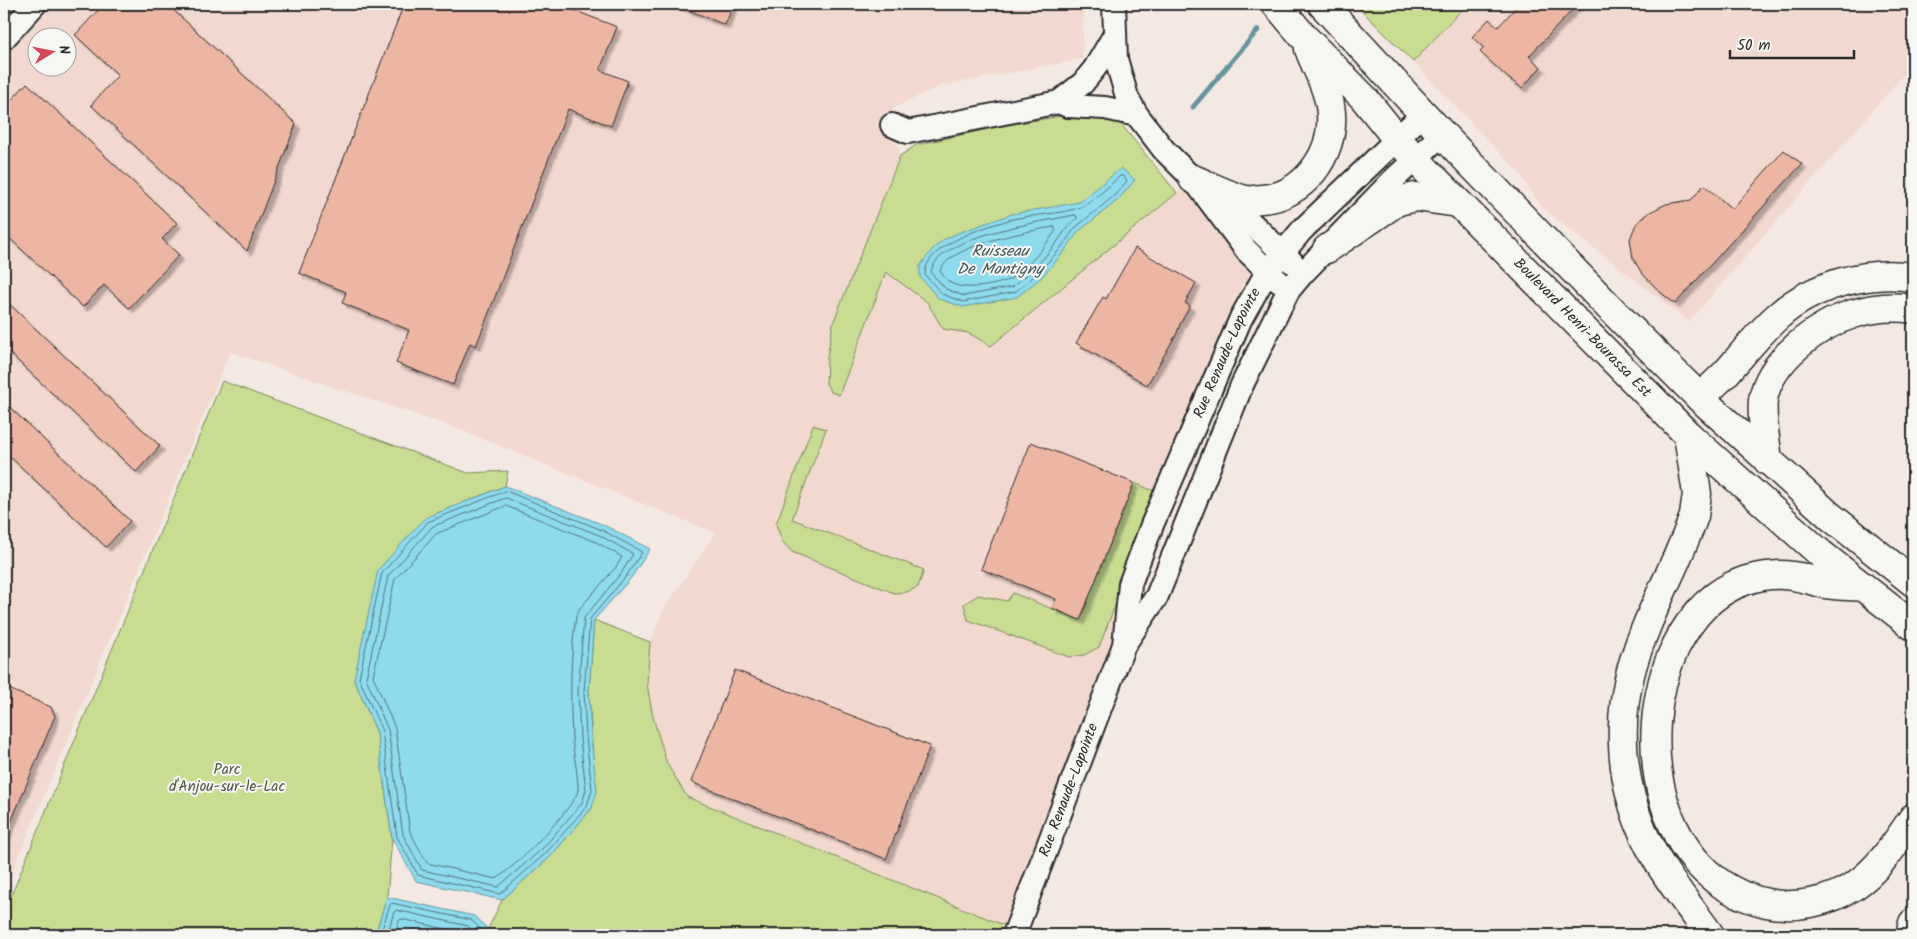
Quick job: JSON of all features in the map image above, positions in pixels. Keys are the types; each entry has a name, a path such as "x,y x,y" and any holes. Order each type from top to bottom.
{"main road":[{"name":"Boulevard Henri-Bourassa Est","path":"1276,4 1303,36 1364,98 1406,149 1688,436 1821,554 1913,626"},
{"path":"1322,4 1442,134 1700,398 1830,516 1913,582"},
{"path":"1193,179 1247,200 1274,198 1298,187 1317,166 1330,139 1331,114 1324,86 1303,36"},
{"path":"1327,249 1398,201 1416,197 1458,203"},
{"path":"1700,398 1723,376 1777,317 1805,298 1837,284 1864,277 1890,275 1913,277"},
{"path":"1768,461 1763,399 1772,375 1790,353 1814,333 1852,314 1881,309 1913,309"},
{"path":"1688,436 1697,494 1694,516 1632,667 1623,716 1623,751 1633,805 1646,838 1656,857 1710,935"},
{"path":"1863,587 1821,583 1795,576 1769,576 1744,581 1730,587 1706,604 1678,641 1664,678 1656,714 1655,734 1658,775 1668,813 1676,830 1685,847 1704,870 1730,890 1745,897 1773,904 1812,903 1853,886 1865,877 1887,854 1913,818"},
{"path":"1910,935 1913,923"}],"street":[{"path":"4,38 36,4"},
{"path":"1114,4 1116,59 1127,97 1137,115 1164,150 1193,179 1243,216 1303,273"},
{"path":"892,125 908,132 1059,102 1083,83 1095,68 1114,34"},
{"path":"1059,102 1068,106 1105,108 1137,115"},
{"name":"Rue Renaude-Lapointe","path":"1014,935 1124,645 1157,596 1242,385 1288,291 1327,249 1406,149 1423,114"},
{"name":"Rue Renaude-Lapointe","path":"1124,645 1130,584 1152,525 1241,318 1267,272 1282,252 1319,213 1406,149 1442,134"},
{"path":"1193,179 1229,229 1267,272 1288,291"}],"shaded area":[{"path":"4,4 1084,4 1082,59 941,86 892,109 900,156 833,323 827,357 826,384 831,392 839,395 886,271 927,302 943,329 968,333 991,346 1193,179 1267,272 1152,525 1124,645 1016,930 687,797 667,764 653,717 647,684 650,642 662,612 715,533 458,429 230,352 4,892"},
{"path":"1467,4 1913,4 1913,64 1689,322 1542,208 1521,175 1413,62"}],"green space":[{"path":"1355,4 1467,4 1413,62"},
{"path":"1090,111 1116,118 1177,193 991,346 968,333 943,329 927,302 886,272 839,395 831,392 826,384 827,357 833,323 900,156 916,145 997,127"},
{"name":"Parc d'Anjou-sur-le-Lac","path":"222,381 468,473 508,471 505,486 425,518 354,679 377,733 392,838 387,897 375,935 4,935 4,913"},
{"path":"813,425 826,429 792,519 924,570 918,587 907,592 894,593 792,552 782,541 776,524"},
{"path":"1134,483 1159,493 1099,647 1084,655 1069,657 968,620 964,604 978,595 1007,601 1013,593 1080,620"},
{"path":"594,620 650,642 647,684 653,717 667,764 687,797 1016,930 1014,935 488,935 488,929 502,900 550,857 592,808 593,763 589,691"}],"water":[{"name":"Ruisseau De Montigny","path":"1121,168 1135,180 1118,200 1078,232 1064,252 1042,277 1017,297 963,307 939,299 920,277 920,266 932,250 943,240 1012,214 1080,202"},
{"path":"505,486 604,525 650,549 631,578 594,620 589,691 591,738 597,791 592,808 550,857 502,900 416,881 392,838 377,733 354,679 378,570 425,518"},
{"path":"387,897 474,916 488,929 488,935 375,935"}],"building":[{"path":"104,4 167,4 296,124 247,251 91,105 118,75 78,38 78,32"},
{"path":"404,4 558,4 617,27 600,70 628,81 611,126 568,109 476,346 470,343 453,385 396,363 409,330 342,303 346,292 299,273"},
{"path":"674,4 734,4 725,25"},
{"path":"1519,4 1578,4 1529,56 1541,67 1522,88 1508,78 1480,52 1484,48 1472,37 1489,19 1498,27"},
{"path":"27,83 177,223 162,239 179,255 129,308 104,285 83,307 4,233 4,108"},
{"path":"1784,150 1802,164 1675,304 1641,272 1633,258 1630,239 1636,224 1650,212 1666,204 1691,200 1704,185 1732,209"},
{"path":"1135,248 1196,283 1185,303 1190,306 1147,385 1076,343 1103,297 1106,299"},
{"path":"4,299 160,446 136,472 4,348"},
{"path":"4,402 130,521 106,547 4,451"},
{"path":"1031,442 1134,483 1080,620 1052,608 1056,599 981,569"},
{"path":"735,670 930,746 886,859 691,782"},
{"path":"4,687 51,707 55,716 4,839"}],"waterway":[{"name":"Ruisseau De Montigny","path":"1193,107 1258,30"}]}
